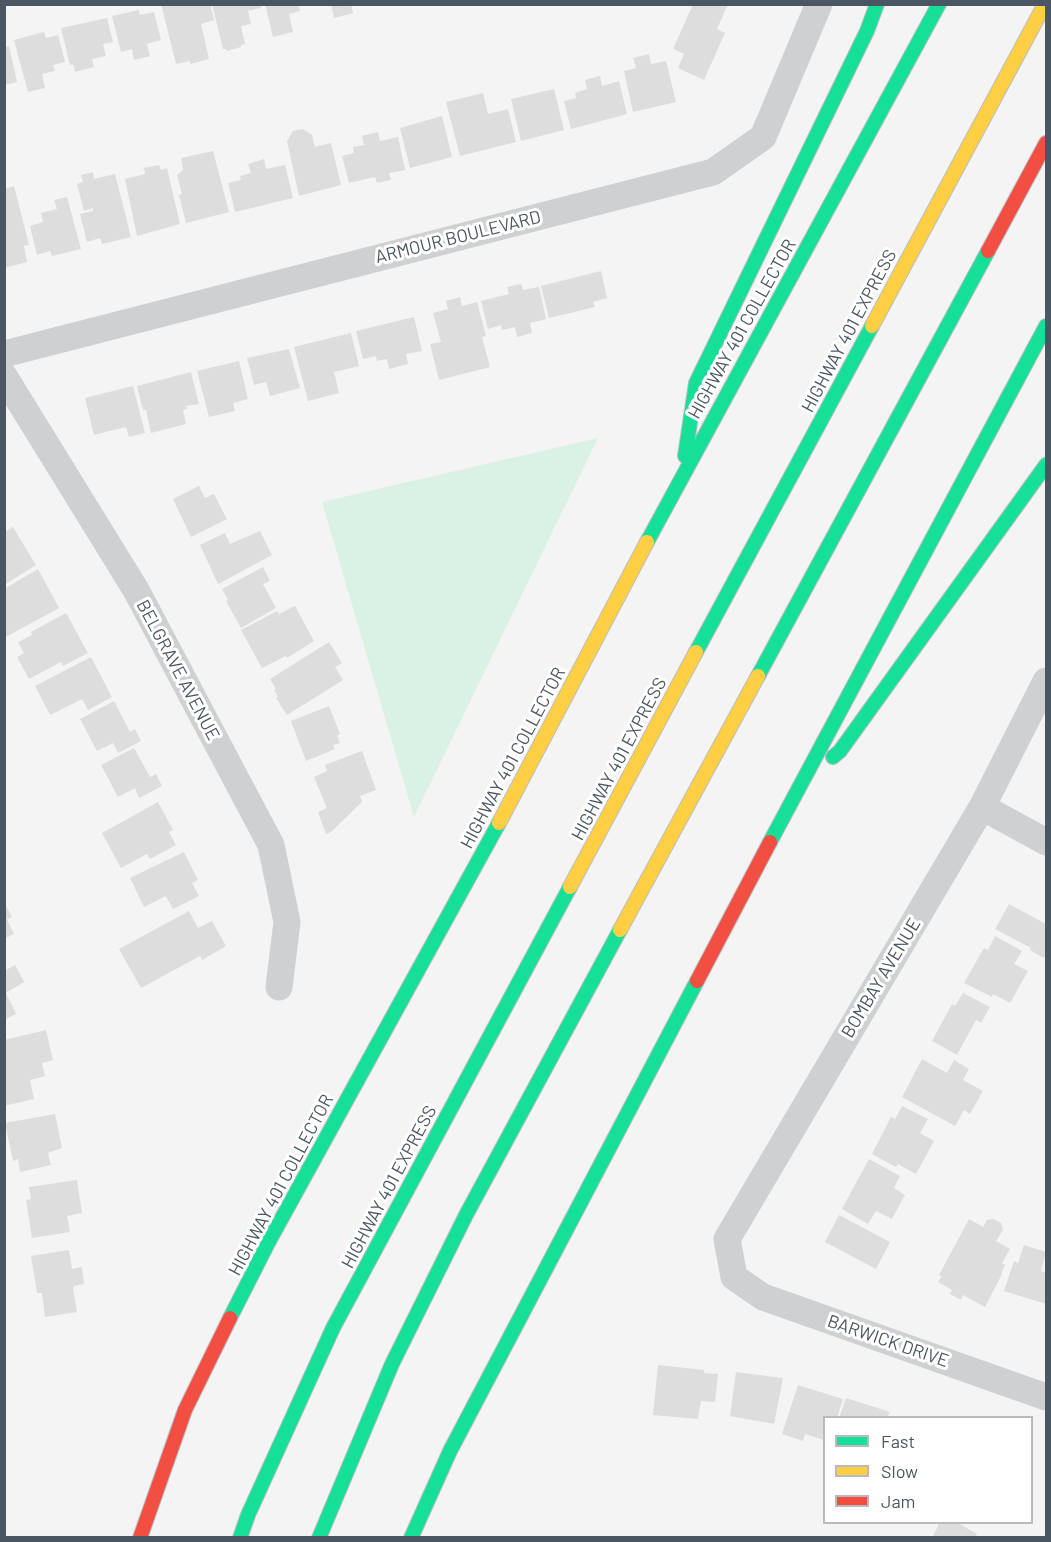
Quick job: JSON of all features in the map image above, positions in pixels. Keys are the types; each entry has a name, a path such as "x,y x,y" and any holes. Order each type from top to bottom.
{"highway":[{"path":"682,475 696,383 862,41 877,4"},
{"name":"HIGHWAY 401 COLLECTOR","path":"140,1538 185,1410 267,1245 474,870 682,475 939,4"},
{"name":"HIGHWAY 401 EXPRESS","path":"240,1538 248,1515 333,1328 1045,4"},
{"path":"319,1538 392,1364 461,1225 1047,143"},
{"path":"411,1538 450,1451 801,783 1047,326"},
{"path":"801,783 840,751 1047,465"}],"street":[{"name":"ARMOUR BOULEVARD","path":"4,354 713,172 763,137 819,4"},
{"name":"BELGRAVE AVENUE","path":"4,376 136,590 271,845 287,922 279,987"},
{"name":"BOMBAY AVENUE","path":"734,1277 727,1239 982,807 1047,681"},
{"path":"982,807 1047,842"},
{"name":"BARWICK DRIVE","path":"734,1277 763,1297 1047,1397"}],"green space":[{"path":"598,438 414,817 322,502"}],"building":[{"path":"161,4 210,4 214,20 201,24 209,59 190,64 190,61 176,64"},
{"path":"212,4 260,4 261,8 248,11 251,24 241,26 245,44 241,47 227,51 223,49"},
{"path":"265,4 298,4 300,11 289,14 293,32 273,37"},
{"path":"331,4 351,4 353,13 334,18"},
{"path":"693,4 728,4 717,29 725,33 704,80 678,68 684,54 673,49"},
{"path":"139,10 140,15 154,12 161,40 147,44 150,56 134,60 132,49 121,52 112,16"},
{"path":"107,18 113,42 103,44 106,56 92,59 94,67 75,72 73,64 70,65 61,28"},
{"path":"44,32 46,38 58,35 65,62 53,65 55,71 42,74 45,88 28,92 14,40"},
{"path":"9,46 17,82 4,85 4,47"},
{"path":"649,54 651,64 666,61 676,102 633,112 624,71 636,68 633,58"},
{"path":"600,76 602,86 619,81 627,114 571,129 564,101 576,98 575,93 587,89 585,80"},
{"path":"554,89 564,130 521,141 511,99"},
{"path":"483,93 488,114 508,109 516,142 460,156 446,102"},
{"path":"442,116 452,157 410,168 400,128"},
{"path":"303,129 312,135 315,147 331,143 341,185 299,196 287,141 293,131"},
{"path":"378,132 380,141 398,137 405,170 389,173 391,180 377,183 375,177 349,183 342,156 354,153 353,147 364,145 362,136"},
{"path":"213,151 229,212 186,223 177,175 183,170 181,158"},
{"path":"264,159 266,169 285,165 293,198 235,212 228,183 241,180 240,176 251,173 248,164"},
{"path":"159,165 161,170 167,168 180,224 137,236 125,179 145,174 144,168"},
{"path":"93,172 94,179 115,174 131,237 102,244 100,238 87,242 80,214 93,211 93,208 84,211 77,184 83,182 81,175"},
{"path":"14,186 29,245 24,246 27,262 4,268 4,189"},
{"path":"67,197 81,249 52,256 50,251 37,255 30,226 43,222 41,213 57,209 54,200"},
{"path":"601,271 607,298 593,302 595,307 549,318 541,286"},
{"path":"521,284 523,290 539,287 546,319 530,323 532,333 517,337 515,327 502,330 501,325 488,329 481,301 509,294 507,287"},
{"path":"460,297 462,306 477,302 486,336 482,337 490,367 439,380 430,344 441,342 433,313 448,309 446,301"},
{"path":"414,317 422,351 406,354 408,364 389,369 387,359 377,361 376,356 363,359 356,331"},
{"path":"351,333 359,366 334,372 339,393 308,401 294,347"},
{"path":"289,349 300,388 270,396 266,382 254,385 247,358"},
{"path":"239,361 248,399 233,403 235,411 209,417 197,371"},
{"path":"191,372 199,404 186,406 187,409 183,410 186,424 151,433 137,386"},
{"path":"133,386 145,433 129,437 126,427 94,435 85,398"},
{"path":"199,486 205,498 214,494 227,519 191,537 173,499"},
{"path":"13,527 36,565 4,585 4,532"},
{"path":"260,531 272,555 218,584 200,545 225,533 230,544"},
{"path":"263,567 270,581 263,584 276,608 241,628 222,589"},
{"path":"38,569 59,608 4,638 4,589"},
{"path":"295,606 314,641 287,658 286,656 262,668 241,630 277,611 279,614"},
{"path":"66,613 88,653 63,666 61,662 29,679 17,657 24,653 18,642 32,635 31,632"},
{"path":"329,642 342,663 335,667 343,680 287,715 276,698 278,697 274,690 276,689 270,679"},
{"path":"91,657 112,697 88,710 82,699 50,715 35,686"},
{"path":"114,701 130,732 135,729 141,741 118,753 113,743 97,751 80,719"},
{"path":"329,706 340,734 337,736 340,743 333,745 335,749 306,761 291,721"},
{"path":"134,748 150,777 156,774 162,786 139,798 135,788 118,797 101,765"},
{"path":"362,751 376,790 360,796 362,802 331,832 326,834 318,812 327,808 314,777 327,771 325,765"},
{"path":"158,802 173,830 169,832 176,845 150,859 147,854 121,868 102,833"},
{"path":"184,852 198,880 192,883 199,896 173,909 166,896 144,907 130,878"},
{"path":"4,902 12,917 7,919 14,934 4,939"},
{"path":"1009,904 1046,924 1044,958 1030,950 1031,948 995,929"},
{"path":"189,911 198,928 212,921 226,946 202,960 200,956 141,988 119,949"},
{"path":"995,936 1022,951 1014,964 1028,971 1010,1003 964,983 984,948 988,950"},
{"path":"15,965 24,982 6,993 16,1014 4,1020 4,971"},
{"path":"963,993 990,1007 981,1023 976,1020 957,1055 932,1041 952,1004 955,1006"},
{"path":"46,1030 53,1060 42,1063 45,1076 30,1080 34,1099 4,1106 4,1040"},
{"path":"922,1059 947,1073 954,1060 969,1069 963,1080 983,1091 970,1114 964,1110 955,1126 902,1097"},
{"path":"902,1106 928,1119 920,1133 934,1141 916,1174 898,1164 896,1167 872,1154 891,1117 895,1119"},
{"path":"55,1114 62,1148 48,1153 51,1165 20,1172 18,1159 13,1161 5,1123"},
{"path":"869,1159 900,1176 894,1188 905,1195 892,1219 876,1211 868,1224 842,1209"},
{"path":"77,1180 82,1213 67,1216 70,1232 32,1238 26,1200 31,1199 29,1187"},
{"path":"839,1215 890,1242 876,1269 825,1242"},
{"path":"969,1219 983,1227 987,1220 993,1219 1001,1223 1003,1230 996,1241 1010,1249 1002,1263 1005,1265 1002,1274 985,1307 963,1295 961,1300 950,1294 952,1290 938,1282 942,1276 939,1275"},
{"path":"1024,1245 1046,1252 1041,1271 1046,1273 1046,1304 1004,1291 1014,1261 1018,1263"},
{"path":"69,1250 72,1269 82,1267 84,1284 73,1288 77,1312 45,1317 42,1293 37,1293 31,1256"},
{"path":"658,1365 704,1370 704,1373 718,1374 715,1402 701,1401 698,1419 653,1415"},
{"path":"736,1372 783,1378 774,1424 730,1416"},
{"path":"798,1385 843,1399 838,1416 823,1416 823,1440 805,1434 803,1441 782,1434"},
{"path":"846,1398 890,1412 888,1416 840,1416"},
{"path":"939,1524 960,1524 977,1534 975,1538 932,1538"}],"traffic: fast":[{"path":"685,456 696,383 867,31 877,4"},
{"path":"647,542 939,4"},
{"path":"758,676 988,251"},
{"path":"696,652 872,326"},
{"path":"770,842 1046,326"},
{"path":"833,757 840,751 1046,465"},
{"path":"230,1318 267,1245 499,823"},
{"path":"240,1538 248,1515 333,1328 570,887"},
{"path":"319,1538 392,1364 466,1215 620,930"},
{"path":"411,1538 450,1451 697,981"}],"traffic: slow":[{"path":"872,326 1045,4"},
{"path":"499,823 647,542"},
{"path":"570,887 696,652"},
{"path":"620,930 758,676"}],"traffic: jam":[{"path":"988,251 1046,143"},
{"path":"697,981 770,842"},
{"path":"140,1538 185,1410 230,1318"}]}
